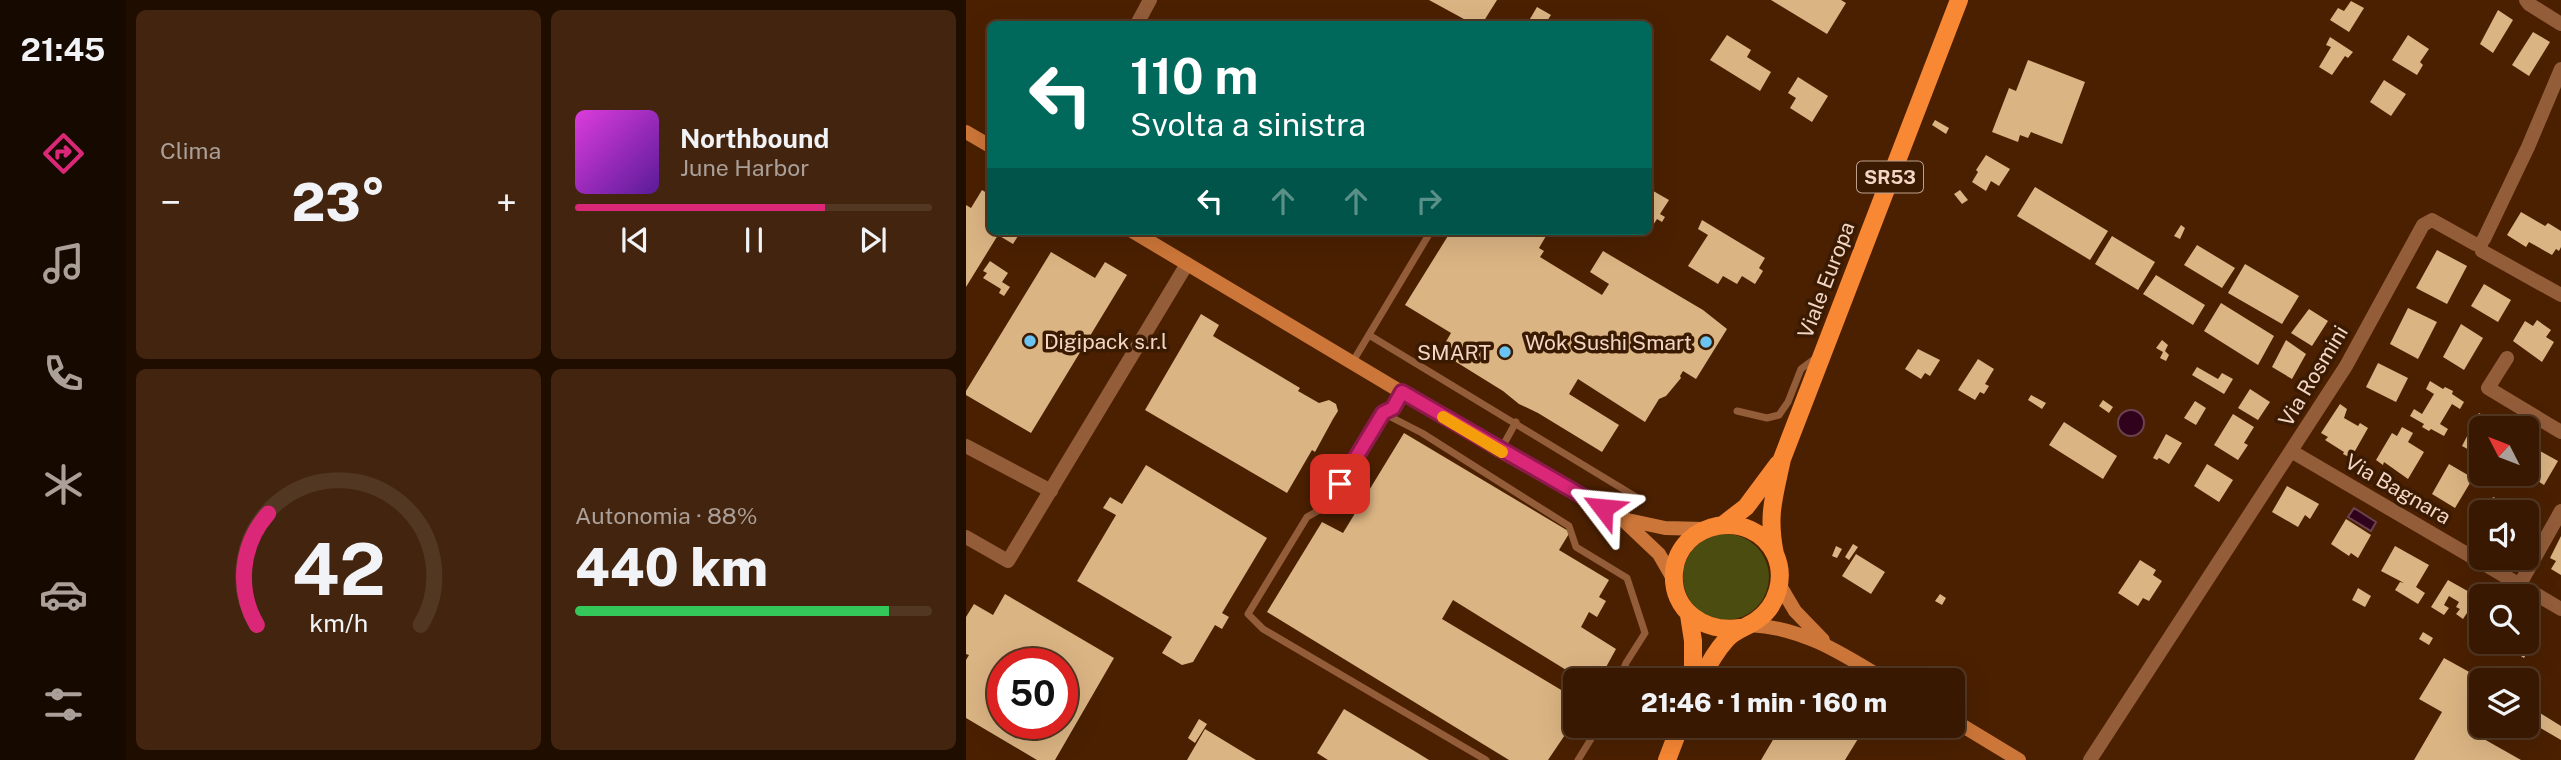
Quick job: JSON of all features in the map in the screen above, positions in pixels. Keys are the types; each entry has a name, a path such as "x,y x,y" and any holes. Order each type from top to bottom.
{"main road":[{"name":"Viale Europa","path":"1779,584 1778,564 1769,528 1783,459 1959,0"},
{"path":"966,132 987,144"},
{"path":"1139,235 1500,450 1621,518 1660,554 1674,580"},
{"name":"Viale Europa","path":"1724,524 1746,507 1783,459"},
{"path":"1621,518 1665,528 1704,529"},
{"name":"Viale Europa","path":"1704,529 1724,524 1745,527 1762,537 1774,554"},
{"path":"1693,668 1689,615 1679,600 1674,569 1681,550 1695,534 1704,529"},
{"path":"1708,668 1726,640 1766,612 1777,594 1779,584"},
{"path":"1779,584 1795,611 1826,644"},
{"path":"1689,615 1709,627 1729,630 1745,626 1773,626 1826,644 1866,668"},
{"path":"1965,727 2019,760"},
{"path":"1667,760 1675,738"}],"street":[{"path":"1140,21 1150,0"},
{"path":"2526,0 2561,24"},
{"path":"2561,69 2528,147 2480,244 2482,251 2561,295"},
{"name":"Via Rosmini","path":"2090,760 2346,366 2423,225 2432,220 2475,244 2480,244"},
{"path":"966,537 1008,561 1187,264"},
{"path":"2507,358 2488,388 2561,432"},
{"path":"966,446 1051,492"},
{"name":"Via Bagnara","path":"2291,451 2520,584"},
{"path":"2520,584 2561,512"},
{"name":"Via Bagnara","path":"2539,596 2561,609"}],"lane":[{"path":"1352,362 1429,235"},
{"path":"1369,335 1642,500"},
{"path":"1800,414 1757,420 1745,419 1737,411 1768,418 1779,415 1784,410 1801,369 1822,354"},
{"path":"1402,392 1393,408 1383,413 1325,508 1307,517 1248,614 1263,629 1486,760"},
{"path":"1383,413 1422,433 1569,526 1576,547 1627,578 1645,633 1624,668"},
{"path":"1500,450 1516,422"},
{"path":"1578,760 1592,738"}],"shaded area":[{"path":"2131,410 2140,414 2144,423 2140,432 2131,436 2122,432 2118,423 2122,414"},
{"path":"2354,508 2376,522 2371,531 2348,517"},
{"path":"1718,534 1734,534 1757,546 1766,560 1769,577 1766,594 1757,608 1734,620 1718,620 1702,613 1690,601 1683,585 1683,569 1690,553 1702,541"}],"building":[{"path":"1429,0 1497,0 1484,21 1468,21"},
{"path":"1771,0 1841,0 1846,3 1827,34"},
{"path":"2351,1 2364,8 2349,32 2330,20 2338,8 2344,11"},
{"path":"1537,7 1551,15 1547,21 1529,21"},
{"path":"2498,10 2513,20 2493,53 2480,44"},
{"path":"2533,32 2550,42 2529,76 2512,65"},
{"path":"1727,35 1751,50 1747,57 1771,72 1760,91 1710,60"},
{"path":"2408,35 2429,49 2420,62 2423,65 2417,75 2392,60"},
{"path":"2330,37 2353,52 2348,58 2345,56 2332,75 2319,67 2331,47 2326,45"},
{"path":"2028,60 2085,82 2062,144 2031,132 2028,138 2020,135 2018,142 1992,132 2009,88 2016,91"},
{"path":"1798,77 1828,96 1812,122 1790,108 1796,98 1788,93"},
{"path":"2384,80 2406,94 2391,116 2370,102"},
{"path":"1935,120 1949,128 1946,134 1932,125"},
{"path":"1986,155 2010,169 1999,186 1991,181 1986,191 1972,182"},
{"path":"2035,187 2108,231 2090,260 2017,216"},
{"path":"982,190 987,193 987,235 998,235 966,287 966,205 971,208"},
{"path":"1652,190 1669,200 1660,214 1665,217 1662,222 1657,219 1652,227"},
{"path":"1960,190 1968,200 1962,204 1954,194"},
{"path":"2521,212 2545,226 2548,223 2561,231 2559,251 2556,249 2552,255 2529,242 2526,247 2507,235"},
{"path":"1702,220 1765,258 1759,268 1763,271 1755,284 1742,276 1737,284 1723,276 1718,284 1688,266 1708,235 1698,229"},
{"path":"2181,225 2185,228 2180,239 2174,236"},
{"path":"998,235 1019,235 1013,244"},
{"path":"1449,235 1544,235 1539,248 1544,251 1540,257 1602,295 1609,284 1590,272 1603,251 1703,310 1727,329 1696,379 1683,371 1681,378 1666,396 1659,399 1645,422 1578,379 1569,394 1619,425 1602,452 1519,404 1440,352 1451,333 1405,305"},
{"path":"2112,236 2155,262 2138,290 2095,264"},
{"path":"2197,245 2235,268 2222,288 2184,265"},
{"path":"2437,250 2467,266 2447,304 2416,288"},
{"name":"Digipack s.r.l","path":"1051,252 1095,278 1105,262 1127,275 1031,433 966,395 966,391"},
{"path":"990,261 1008,273 1002,282 1010,287 1004,296 999,293 1001,289 983,278 987,273 983,271"},
{"path":"2245,264 2299,296 2282,324 2228,293"},
{"path":"2156,275 2205,305 2193,325 2143,294"},
{"path":"2484,284 2511,300 2498,322 2471,306"},
{"path":"2221,303 2274,336 2258,365 2204,331"},
{"path":"2408,308 2437,322 2418,359 2390,344"},
{"path":"2309,309 2328,321 2312,346 2291,333"},
{"path":"1201,314 1219,325 1213,336 1300,388 1298,391 1319,403 1329,400 1336,404 1338,411 1315,452 1312,450 1287,493 1145,410"},
{"path":"2537,320 2551,330 2546,337 2554,342 2542,362 2513,341 2525,321 2533,326"},
{"path":"2461,324 2483,338 2464,370 2443,357"},
{"path":"2162,340 2168,345 2165,351 2169,355 2166,361 2160,358 2163,352 2156,348"},
{"path":"2286,340 2306,354 2292,379 2272,367"},
{"path":"1918,349 1940,360 1930,376 1925,373 1921,379 1905,369"},
{"path":"1978,359 1994,369 1985,384 1989,386 1984,394 1980,392 1975,400 1958,390"},
{"path":"2378,363 2408,378 2396,402 2366,387"},
{"path":"2197,367 2218,379 2222,373 2233,379 2224,394 2192,375"},
{"path":"2430,381 2443,389 2445,387 2453,391 2452,394 2464,402 2460,409 2452,404 2440,424 2448,429 2444,436 2422,427 2424,424 2410,416 2414,409 2422,414 2434,394 2426,389"},
{"path":"2250,389 2270,402 2258,420 2238,408"},
{"path":"2031,395 2046,403 2042,409 2028,400"},
{"path":"2103,400 2113,407 2109,413 2099,406"},
{"path":"2195,401 2206,408 2196,425 2184,418"},
{"path":"2340,404 2347,409 2344,418 2368,428 2351,458 2325,440 2328,437 2321,433"},
{"path":"2233,414 2254,427 2244,443 2248,445 2238,460 2214,445"},
{"path":"2064,422 2117,456 2103,479 2049,445"},
{"path":"2402,427 2413,433 2408,442 2424,452 2408,479 2384,462 2383,465 2376,460 2392,433 2397,436"},
{"path":"2469,432 2469,450 2462,446"},
{"path":"1404,433 1570,532 1559,550 1609,580 1599,597 1606,601 1597,617 1589,612 1581,627 1616,649 1606,668 1563,668 1453,600 1442,619 1563,691 1563,738 1548,760 1509,760 1267,612 1322,522 1343,533"},
{"path":"2166,434 2182,443 2169,464 2159,458 2153,458"},
{"path":"2539,451 2558,461 2544,485 2539,482"},
{"path":"2207,464 2233,480 2219,502 2194,486"},
{"path":"2449,464 2469,476 2469,485 2455,508 2432,494"},
{"path":"1146,465 1267,538 1222,613 1229,617 1222,629 1215,625 1193,662 1182,665 1162,653 1172,637 1077,581 1116,515 1103,508 1110,497 1122,504"},
{"path":"2287,486 2319,504 2310,519 2305,515 2298,527 2272,512"},
{"path":"2346,519 2371,535 2358,558 2351,553 2349,556 2331,544"},
{"path":"2561,536 2561,575 2551,569 2556,561 2550,558"},
{"path":"1853,544 1858,547 1849,560 1845,557"},
{"path":"1836,546 1842,549 1837,558 1832,556"},
{"path":"2395,546 2429,565 2416,587 2425,593 2418,604 2395,590 2400,582 2404,583 2381,571"},
{"path":"1856,554 1885,572 1871,594 1842,576"},
{"path":"2140,560 2156,570 2153,575 2162,581 2149,601 2143,598 2138,606 2118,593"},
{"path":"2448,580 2469,592 2469,614 2467,613 2463,619 2456,614 2460,609 2456,607 2459,602 2449,596 2444,605 2449,608 2444,615 2431,607"},
{"path":"2358,588 2371,596 2365,607 2352,600"},
{"path":"1005,594 1114,658 1078,720 1078,648 987,648 987,730 966,718 966,660 969,655 966,654 966,617 974,604 993,615"},
{"path":"1940,594 1946,598 1942,605 1935,601"},
{"path":"2423,632 2433,638 2429,645 2419,639"},
{"path":"2444,658 2469,672 2469,738 2482,738 2521,760 2414,760 2442,712 2419,699"},
{"path":"1344,709 1429,760 1328,760 1317,753"},
{"path":"2539,712 2561,726 2561,740 2539,727"},
{"path":"1199,719 1207,724 1195,743 1188,738"},
{"path":"1205,729 1256,760 1187,760"},
{"path":"1774,738 1859,738 1845,760 1761,760"},
{"path":"1002,739 1067,739 1055,760 1037,760"}],"slow traffic":[{"path":"1443,417 1502,452"}],"place":[{"name":"Digipack s.r.l","path":"1030,341"},
{"name":"Wok Sushi Smart","path":"1706,342"},
{"name":"SMART","path":"1505,352"}],"route":[{"path":"1340,484 1383,413 1393,408 1402,392 1603,508"}]}
